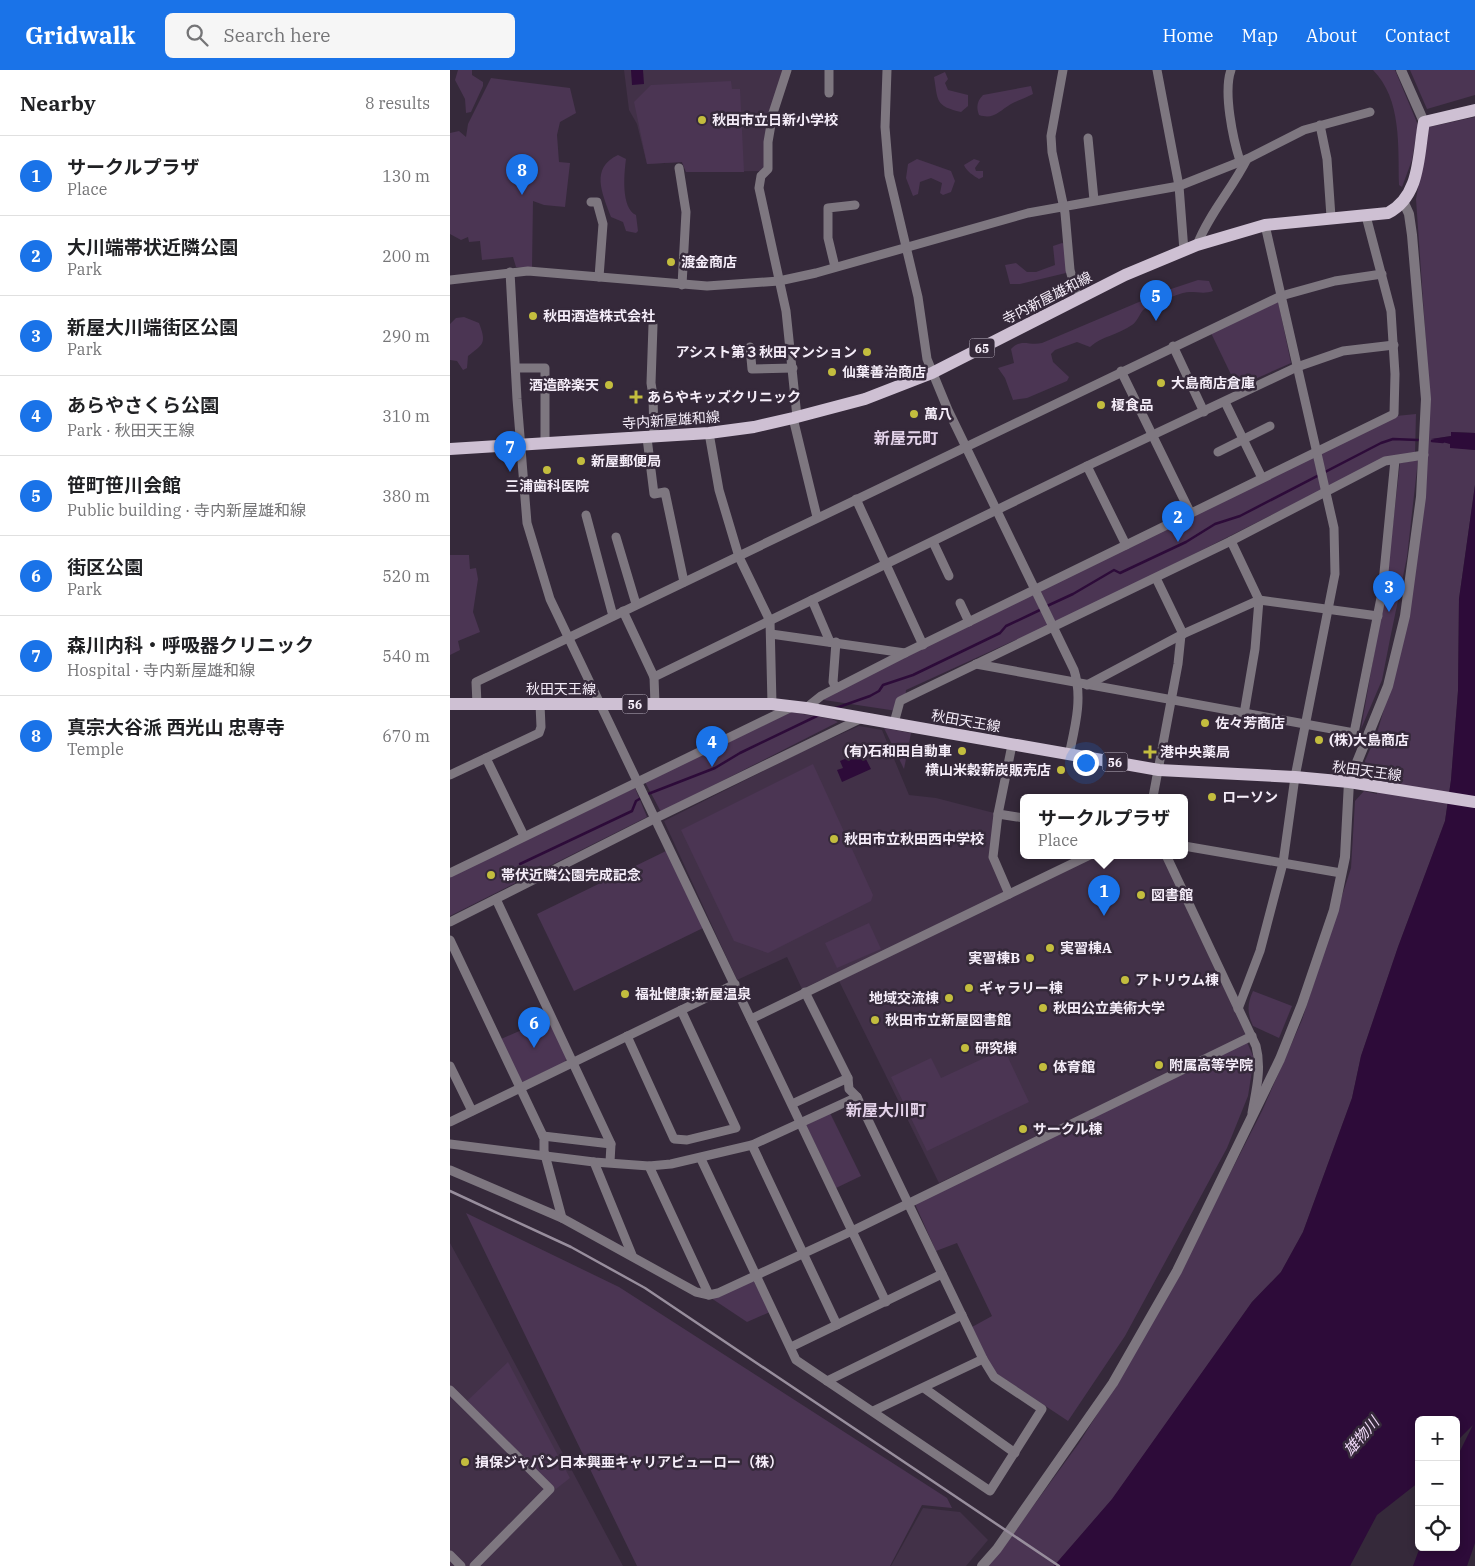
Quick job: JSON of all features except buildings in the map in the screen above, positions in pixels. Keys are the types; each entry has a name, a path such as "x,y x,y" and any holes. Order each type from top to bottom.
{"main road":[{"path":"1404,203 1414,185 1429,120 1475,110"},
{"name":"寺内新屋雄和線","path":"450,449 709,433 754,427 795,418 865,399 932,373 1126,275 1197,245 1265,225 1331,217 1388,213 1404,203"},
{"name":"秋田天王線","path":"450,704 772,704 846,714 1159,770 1295,777 1349,782 1475,802"}],"street":[{"path":"787,70 773,113 768,142 768,169 762,176 759,188 786,311 793,368 795,418 817,517"},
{"path":"829,70 829,93"},
{"path":"887,70 885,127 889,175 918,297 927,358 932,373 1083,685 1069,754"},
{"path":"1063,70 1051,136 1052,152 1063,206 1070,270 1078,299"},
{"path":"1157,70 1179,186 1184,251"},
{"path":"1197,245 1204,226 1236,181 1243,160 1233,138 1230,107 1231,70"},
{"path":"1401,70 1429,120"},
{"path":"450,280 510,272 599,277 682,285 743,285 779,280 835,267 1028,213 1179,186 1243,160 1304,130 1370,112"},
{"path":"1320,125 1327,159 1331,217"},
{"path":"1088,138 1094,200"},
{"path":"680,168 686,212 682,285"},
{"path":"591,202 597,202 602,216 599,277"},
{"path":"982,1566 998,1549 1064,1456 1117,1375 1177,1271 1280,1059 1302,1004 1334,910 1345,857 1349,782 1388,686 1405,616 1419,516 1426,399 1420,311 1412,235 1409,214 1404,203"},
{"path":"835,267 828,238 828,208 855,205"},
{"path":"450,873 524,836 641,785 706,747 801,707 905,653 1036,591 1190,512 1394,414 1392,311 1366,216"},
{"path":"1238,1009 1260,951 1283,863 1295,777 1329,611 1335,574 1336,547 1326,492 1265,225"},
{"path":"510,272 527,523 550,599 599,704 641,785 886,1302"},
{"path":"477,704 476,682 568,636 739,557 817,517 1173,346 1281,296 1335,281 1382,274"},
{"path":"653,325 651,438 654,494 665,492 684,582"},
{"path":"654,677 1086,466 1297,367 1344,351 1394,345"},
{"path":"1173,346 1204,412"},
{"path":"750,347 752,369 793,368"},
{"path":"516,368 545,368 545,443"},
{"path":"1121,371 1190,512"},
{"path":"1225,402 1262,478"},
{"path":"1218,452 1270,426"},
{"path":"709,433 719,490 739,557 770,621 772,704"},
{"path":"894,724 900,701 976,664 1052,623 1156,578 1385,462 1424,455"},
{"path":"976,664 1354,734 1378,616 1395,460"},
{"path":"1086,466 1126,545"},
{"path":"856,499 922,645"},
{"path":"586,515 613,616"},
{"path":"616,537 636,604"},
{"path":"1231,541 1259,600 1256,649 1244,714"},
{"path":"933,542 949,576"},
{"path":"1154,794 1182,635 1156,578"},
{"path":"812,600 833,642 833,682 836,688"},
{"path":"1083,685 1182,635 1259,600 1329,611 1378,616"},
{"path":"960,603 969,622"},
{"path":"623,611 654,677 655,704"},
{"path":"771,634 905,653"},
{"path":"450,776 539,733 541,727 540,704"},
{"path":"450,922 654,815 862,718"},
{"path":"1009,894 993,857 998,814 1012,745"},
{"path":"486,758 524,836"},
{"path":"998,814 1020,817"},
{"path":"1188,847 1342,873"},
{"path":"751,1019 1082,859"},
{"path":"1168,859 1252,1036 1260,1059 1250,1120"},
{"path":"496,899 611,1144 610,1162"},
{"path":"450,940 543,1136 546,1157 562,1218"},
{"path":"450,1122 735,984"},
{"path":"701,1159 796,1360 990,1491 1042,1409 994,1377 983,1359 857,1097 849,1089 848,1078 805,992"},
{"path":"627,1036 674,1139 687,1140 736,1128 681,1010"},
{"path":"450,1170 562,1218 696,1292 709,1295 718,1293 756,1276 1252,1036"},
{"path":"450,1066 472,1111"},
{"path":"792,1104 848,1078"},
{"path":"450,1144 546,1157 649,1166 701,1159 752,1145 857,1097"},
{"path":"543,1136 611,1144"},
{"path":"752,1145 837,1325"},
{"path":"594,1162 632,1255"},
{"path":"649,1166 709,1295"},
{"path":"791,1347 942,1274"},
{"path":"827,1381 962,1315"},
{"path":"872,1411 983,1359"},
{"path":"924,1388 1015,1453"},
{"path":"450,1390 550,1489 474,1566"},
{"path":"450,1555 461,1566"}],"shaded area":[{"path":"458,70 472,70 472,75 483,82 471,112 466,113 465,99 455,80"},
{"name":"秋田市立日新小学校","path":"624,70 784,70 766,166 763,171 686,172 682,162 647,164 637,124 629,110"},
{"path":"1373,70 1395,70 1418,125 1412,160 1402,187 1399,185 1398,140 1394,109 1382,82"},
{"path":"1410,70 1475,70 1475,95 1427,109"},
{"path":"945,72 948,79 945,83 948,90 968,95 968,106 961,112 942,105 937,97 934,77"},
{"path":"491,78 570,88 576,113 560,122 557,135 559,162 570,163 565,207 544,205 533,201 532,268 516,267 513,257 482,260 480,241 469,242 468,237 461,240 450,234 450,133 459,131 466,137 468,124"},
{"name":"秋田市立日新小学校","path":"731,81 732,89 740,89 744,172 686,172 682,162 647,164 634,102 651,85"},
{"path":"1031,86 1033,94 1011,104 993,116 979,115 978,104 983,95"},
{"path":"1475,117 1475,433 1451,432 1451,436 1433,439 1451,444 1450,447 1475,450 1475,485 1459,599 1458,691 1451,780 1445,821 1398,947 1361,1056 1352,1098 1303,1232 1281,1272 1252,1302 1111,1501 1054,1566 986,1566 1002,1549 1079,1443 1129,1364 1171,1289 1262,1111 1302,1020 1351,868 1355,801 1364,791 1377,794 1379,774 1366,768 1365,761 1377,733 1393,678 1430,401 1416,199 1429,127"},
{"path":"618,155 626,159 624,181 626,198 631,211 636,215 638,231 636,233 626,231 623,222 611,217 604,199 601,174 609,160"},
{"path":"917,159 951,171 955,181 951,192 943,195 940,193 942,183 931,178 920,182 918,194 913,196 906,178 908,164"},
{"path":"974,159 980,161 975,168 976,171 983,171 983,177 979,179 968,171 964,165"},
{"path":"1065,244 1066,273 1020,284 1010,284 1005,265 1016,263 1027,272 1036,272 1055,265 1053,246"},
{"path":"1198,280 1209,281 1213,291 1205,293 1186,292 1156,303 1143,310 1132,325 1100,340 1090,347 1077,342 1055,350 1051,354 1053,362 1069,377 1067,381 1027,398 1013,400 1005,378 998,368 1014,363 1011,349 1018,344 1042,343 1165,291"},
{"path":"1278,301 1291,363 1237,387 1211,333"},
{"path":"464,317 479,323 483,340 480,346 468,356 467,368 463,370 457,361 450,360 450,324 456,318"},
{"path":"1416,414 1415,454 1383,459 1055,624 1040,589 1396,416"},
{"path":"1418,460 1407,557 1382,680 1361,729 1386,585 1400,463"},
{"path":"450,555 469,555 470,569 476,568 478,579 473,612 480,632 458,641 460,650 450,655"},
{"path":"1036,589 1054,627 1013,641 906,690 905,700 897,711 824,700 825,697"},
{"path":"791,712 832,719 838,722 661,812 645,782"},
{"name":"秋田市立秋田西中学校","path":"859,726 882,730 909,795 936,798 998,814 993,857 1009,894 802,989 787,957 737,980 664,821 801,752"},
{"path":"884,728 911,733 904,769"},
{"path":"813,764 873,895 871,901 768,953 734,941 681,830"},
{"path":"635,788 647,817 450,916 450,876"},
{"path":"666,851 703,928 574,991 537,914"},
{"name":"秋田公立美術大学","path":"1083,859 1168,859 1247,1035 939,1183 839,981"},
{"path":"869,923 881,949 837,968 825,943"},
{"path":"1253,991 1292,1006 1279,1038 1253,1026 1248,1009"},
{"path":"549,1018 567,1057 565,1062 523,1082 519,1080 501,1039"},
{"path":"1247,1042 1254,1058 1248,1096 1227,1148 1125,1336 1068,1421 994,1372 972,1327 992,1316 957,1243 936,1251 915,1204"},
{"path":"1004,1049 1029,1102 927,1151 891,1077 931,1058 941,1078"},
{"path":"830,1113 861,1176 836,1188 806,1125"},
{"path":"466,1213 619,1287 947,1498 952,1508 922,1505 890,1566 637,1566"},
{"path":"450,1243 474,1287 623,1566 450,1566"},
{"path":"753,1280 770,1312 747,1322 711,1298"},
{"path":"508,1362 570,1478 556,1489 467,1401"},
{"path":"923,1508 960,1512 988,1540 966,1566 891,1566"}],"water":[{"path":"631,70 643,70 644,84 632,85"},
{"path":"1451,432 1475,433 1475,450 1450,448 1450,444 1431,439 1451,436"},
{"name":"雄物川","path":"1475,485 1475,1543 1467,1566 1413,1566 1419,1551 1460,1551 1460,1451 1473,1425 1460,1438 1460,1416 1415,1416 1415,1485 1377,1515 1350,1566 1054,1566 1112,1499 1252,1302 1281,1272 1303,1232 1352,1098 1361,1056 1398,947 1445,821 1451,780 1458,691 1459,599"},
{"path":"857,754 859,759 865,757 871,769 842,782 837,770 843,768 840,761"}],"waterway":[{"path":"1047,606 1073,594 1114,570 1120,573 1186,542 1215,524 1240,516 1381,443 1393,439 1418,440"},
{"path":"1432,441 1443,442"},
{"path":"836,708 870,696 879,691 883,685 913,675 1000,633 1006,626 1042,609"},
{"path":"520,864 632,811 636,801 648,794 715,768 740,753 819,715"}],"railway":[{"path":"450,1191 571,1247 645,1288 1059,1566"}],"place":[{"name":"秋田市立日新小学校","path":"702,120"},
{"name":"真宗大谷派 西光山 忠専寺","path":"522,195"},
{"name":"渡金商店","path":"671,262"},
{"name":"秋田酒造株式会社","path":"533,316"},
{"name":"笹町笹川会館","path":"1156,321"},
{"name":"アシスト第３秋田マンション","path":"867,352"},
{"name":"仙葉善治商店","path":"832,372"},
{"name":"大島商店倉庫","path":"1161,383"},
{"name":"酒造酔楽天","path":"609,385"},
{"name":"あらやキッズクリニック","path":"636,397"},
{"name":"榎食品","path":"1101,405"},
{"name":"萬八","path":"914,414"},
{"name":"新屋郵便局","path":"581,461"},
{"name":"三浦歯科医院","path":"547,470"},
{"name":"森川内科・呼吸器クリニック","path":"510,472"},
{"name":"大川端帯状近隣公園","path":"1178,542"},
{"name":"新屋大川端街区公園","path":"1389,612"},
{"name":"佐々芳商店","path":"1205,723"},
{"name":"(株)大島商店","path":"1319,740"},
{"name":"(有)石和田自動車","path":"962,751"},
{"name":"港中央薬局","path":"1150,752"},
{"name":"あらやさくら公園","path":"712,767"},
{"name":"横山米穀薪炭販売店","path":"1061,770"},
{"name":"ローソン","path":"1212,797"},
{"name":"秋田市立秋田西中学校","path":"834,839"},
{"name":"帯伏近隣公園完成記念","path":"491,875"},
{"name":"図書館","path":"1141,895"},
{"name":"サークルプラザ","path":"1104,916"},
{"name":"実習棟A","path":"1050,948"},
{"name":"実習棟B","path":"1030,958"},
{"name":"アトリウム棟","path":"1125,980"},
{"name":"ギャラリー棟","path":"969,988"},
{"name":"福祉健康;新屋温泉","path":"625,994"},
{"name":"地域交流棟","path":"949,998"},
{"name":"秋田公立美術大学","path":"1043,1008"},
{"name":"秋田市立新屋図書館","path":"875,1020"},
{"name":"街区公園","path":"534,1048"},
{"name":"研究棟","path":"965,1048"},
{"name":"附属高等学院","path":"1159,1065"},
{"name":"体育館","path":"1043,1067"},
{"name":"サークル棟","path":"1023,1129"},
{"name":"損保ジャパン日本興亜キャリアビューロー（株）","path":"465,1462"}],"district":[{"name":"新屋元町","path":"906,438"},
{"name":"新屋大川町","path":"886,1110"}]}
